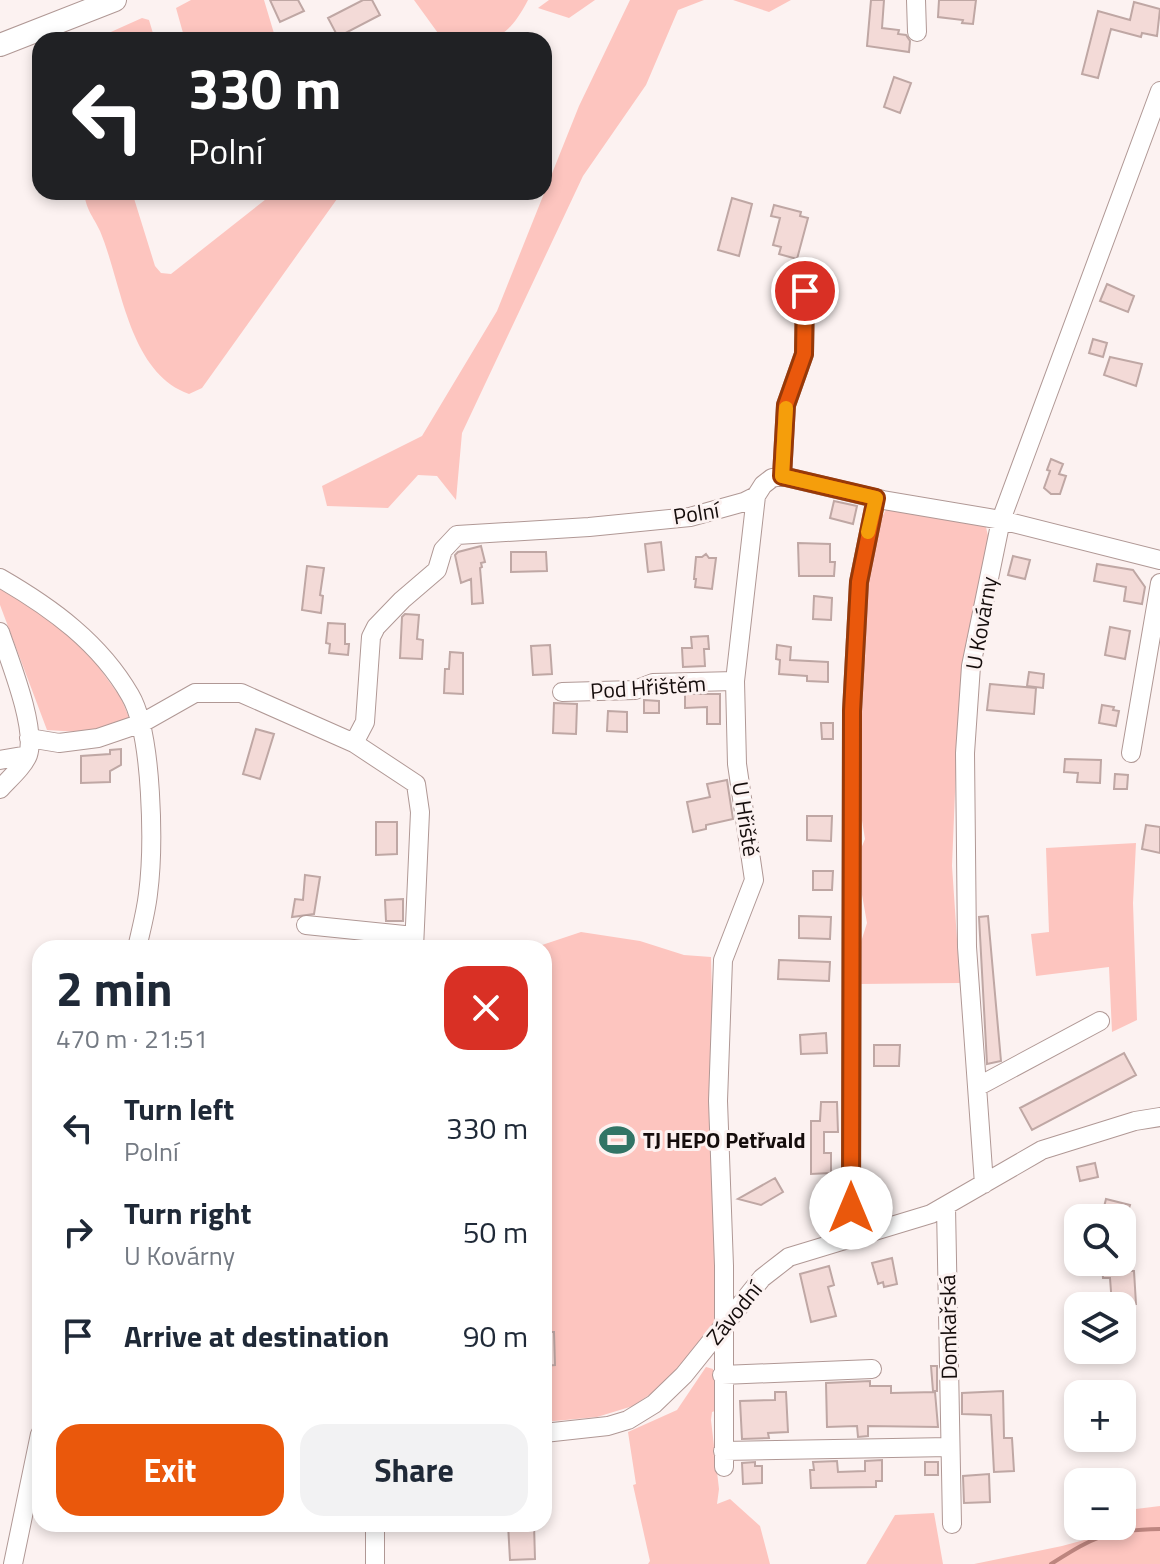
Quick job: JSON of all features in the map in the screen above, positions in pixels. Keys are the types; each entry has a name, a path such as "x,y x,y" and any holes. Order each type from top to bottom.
{"main road":[{"path":"33,32 115,0"},
{"path":"0,45 32,32"}],"street":[{"path":"916,0 917,32"},
{"name":"U Kovárny","path":"984,1184 966,901 965,753 971,666 1001,520 1160,91"},
{"path":"805,291 804,354 786,405 782,476 876,498 1001,520 1160,560"},
{"name":"Polní","path":"354,743 365,722 371,637 376,627 402,600 437,570 443,550 457,535 690,517 727,509 756,496 772,478 782,476"},
{"name":"U Hřiště","path":"756,496 735,681 737,764 754,880 723,960 718,1101 724,1266 724,1459 950,1447"},
{"path":"851,1237 852,711 859,582 876,498"},
{"path":"0,578 39,601 87,639 131,695 142,723 151,798 149,894 139,940"},
{"path":"1131,753 1160,583"},
{"path":"0,632 22,697 28,747 0,789"},
{"name":"Pod Hřištěm","path":"562,692 635,690 653,683 735,681"},
{"path":"0,760 28,747 98,738 142,723 195,693 241,693 354,743 416,784 420,812 414,940"},
{"path":"306,925 401,940"},
{"path":"977,1087 1100,1021"},
{"name":"Závodní","path":"552,1432 608,1426 644,1411 674,1386 751,1290 778,1265 801,1252 915,1220 946,1207 1042,1150 1135,1121 1160,1117"},
{"name":"Domkařská","path":"946,1207 952,1524"},
{"path":"722,1375 872,1369"},
{"path":"13,1564 32,1473"},
{"path":"375,1532 375,1564"}],"shaded area":[{"path":"191,0 264,0 274,32 183,32 176,8"},
{"path":"414,0 528,0 504,32 437,32"},
{"path":"549,0 595,0 569,18 538,8"},
{"path":"630,0 704,0 678,10 646,85 583,176 462,433 456,500 437,476 418,475 388,508 327,506 322,486 422,436 497,311 541,200 552,200 552,174 579,106"},
{"path":"733,0 791,0 769,12"},
{"path":"142,18 149,20 153,32 111,32"},
{"path":"86,200 134,200 155,266 161,273 171,274 265,200 336,200 202,388 189,394 169,383 152,367 140,346 108,252"},
{"path":"887,508 982,523 989,540 963,666 958,719 952,866 960,983 859,984 861,942 867,923 858,872 858,856 865,839 859,802 862,662 865,659 867,585 882,517"},
{"path":"3,586 82,644 121,698 130,720 95,733 47,730 0,605"},
{"path":"1136,843 1133,903 1137,1020 1112,1032 1109,967 1036,976 1031,934 1049,932 1046,848"},
{"path":"581,932 640,941 684,955 711,957 720,1315 674,1373 633,1406 597,1417 552,1421 552,942"},
{"path":"706,1367 713,1369 716,1378 715,1411 711,1420 719,1489 717,1504 730,1499 760,1526 770,1564 648,1564 650,1561 633,1485 636,1484 628,1432 677,1410"},
{"path":"1160,1506 1160,1564 974,1564 1084,1540 1136,1540 1136,1509"},
{"path":"934,1513 943,1564 866,1564 895,1515"}],"building":[{"path":"270,0 298,0 304,11 280,22"},
{"path":"363,0 372,0 380,15 348,32 335,32 328,18"},
{"path":"871,0 884,0 882,28 899,30 898,34 906,35 910,41 909,52 867,46"},
{"path":"939,0 976,0 973,24 938,17"},
{"path":"1134,2 1160,9 1157,36 1142,33 1141,37 1111,29 1098,78 1082,74 1098,11 1130,20"},
{"path":"894,77 911,83 900,113 884,107"},
{"path":"732,198 752,204 739,256 718,250"},
{"path":"774,205 801,212 800,216 808,218 797,259 779,254 781,247 773,245 780,218 771,216"},
{"path":"1107,284 1134,296 1128,312 1100,301"},
{"path":"1093,339 1107,343 1103,357 1089,353"},
{"path":"1110,357 1142,364 1136,386 1104,375"},
{"path":"1051,459 1063,464 1059,474 1066,476 1060,494 1051,494 1044,488"},
{"path":"834,501 857,506 853,524 830,518"},
{"path":"661,542 664,570 648,572 645,544"},
{"path":"798,543 830,544 830,562 835,562 834,576 799,576"},
{"path":"481,546 485,562 481,563 480,568 483,603 472,604 471,579 461,583 455,555"},
{"path":"511,552 546,552 547,571 511,572"},
{"path":"706,554 709,558 716,558 712,589 695,587 696,557"},
{"path":"1013,556 1030,560 1025,579 1008,575"},
{"path":"1097,564 1133,570 1145,587 1142,604 1124,601 1126,587 1094,581"},
{"path":"307,566 324,568 321,613 302,610"},
{"path":"814,596 832,598 831,620 813,619"},
{"path":"405,614 419,615 417,639 423,640 422,659 400,658 402,617"},
{"path":"328,623 345,624 348,655 329,653 330,644 326,643"},
{"path":"1110,627 1130,631 1125,659 1105,655"},
{"path":"708,636 709,649 704,649 705,666 683,667 682,648 692,648 691,637"},
{"path":"550,645 552,674 533,675 531,646"},
{"path":"777,645 791,647 790,660 828,662 828,682 807,681 807,676 779,674"},
{"path":"450,652 463,653 463,694 444,693 445,669 449,669"},
{"path":"1029,672 1044,674 1043,688 1027,686"},
{"path":"990,684 1036,688 1034,714 987,710"},
{"path":"685,694 720,694 720,724 707,724 707,707 685,708"},
{"path":"644,700 659,701 659,713 644,713"},
{"path":"554,703 577,704 576,734 553,733"},
{"path":"1102,705 1119,711 1116,726 1099,723"},
{"path":"608,711 627,712 627,732 607,731"},
{"path":"821,723 833,723 833,739 822,739"},
{"path":"256,729 274,734 260,779 243,774"},
{"path":"121,749 121,765 110,771 110,782 81,783 81,756 110,754 110,750"},
{"path":"1065,759 1101,760 1100,783 1077,782 1078,773 1064,772"},
{"path":"1115,774 1128,775 1127,789 1114,789"},
{"path":"727,780 733,819 706,825 706,829 693,832 687,802 710,797 707,784"},
{"path":"807,816 832,816 831,841 807,840"},
{"path":"376,822 397,822 397,854 376,855"},
{"path":"1146,825 1160,827 1160,853 1142,849"},
{"path":"813,871 833,871 832,890 813,890"},
{"path":"305,875 320,877 314,914 292,917 295,899 303,900"},
{"path":"403,899 403,921 386,921 385,900"},
{"path":"799,916 831,917 830,939 799,938"},
{"path":"988,916 1001,1061 987,1064 979,917"},
{"path":"779,960 830,962 829,981 778,979"},
{"path":"826,1033 827,1053 801,1054 800,1035"},
{"path":"874,1045 900,1045 899,1066 874,1066"},
{"path":"1124,1053 1136,1075 1032,1130 1020,1108"},
{"path":"821,1102 837,1102 838,1132 824,1132 824,1153 831,1153 831,1173 811,1174 811,1121 820,1121"},
{"path":"1095,1163 1098,1177 1080,1181 1077,1167"},
{"path":"775,1178 783,1192 761,1205 738,1199"},
{"path":"1106,1199 1126,1204 1105,1204"},
{"path":"892,1258 897,1284 884,1287 883,1282 878,1284 872,1263"},
{"path":"829,1266 834,1285 828,1287 836,1316 811,1322 800,1274"},
{"path":"1134,1276 1135,1292 1111,1292 1110,1278 1103,1278"},
{"path":"552,1332 554,1332 555,1365 552,1365"},
{"path":"931,1366 937,1366 937,1391 933,1391"},
{"path":"870,1381 870,1386 891,1386 891,1393 935,1392 938,1427 868,1426 868,1436 858,1437 857,1426 827,1427 826,1383"},
{"path":"1003,1391 1004,1438 1012,1438 1014,1471 994,1472 991,1415 962,1414 962,1393"},
{"path":"775,1392 786,1392 788,1432 768,1433 769,1438 742,1439 740,1401 775,1400"},
{"path":"882,1460 882,1481 876,1481 876,1487 811,1488 813,1462 837,1461 838,1472 865,1471 865,1461"},
{"path":"755,1462 755,1466 762,1466 762,1483 743,1484 742,1463"},
{"path":"925,1462 938,1462 938,1475 925,1475"},
{"path":"989,1474 990,1502 964,1503 963,1476"},
{"path":"508,1532 534,1532 535,1559 510,1560"}],"waterway":[{"path":"1051,1564 1102,1536 1160,1529"}],"slow traffic":[{"path":"786,408 782,476 876,498 868,532"}],"place":[{"name":"TJ HEPO Petřvald","path":"617,1140"}],"route":[{"path":"805,291 804,354 786,405 782,476 876,498 859,582 852,711 851,1208"}]}
